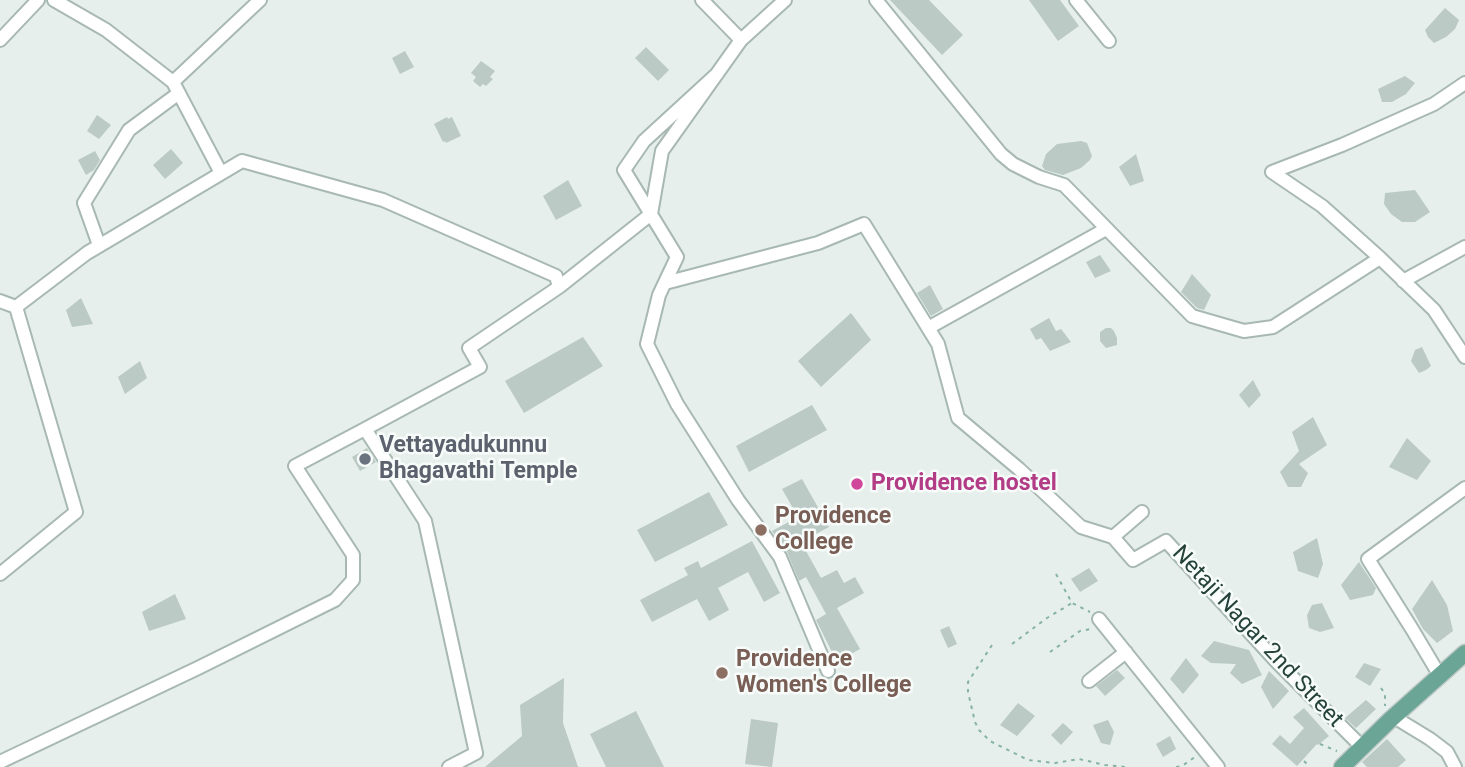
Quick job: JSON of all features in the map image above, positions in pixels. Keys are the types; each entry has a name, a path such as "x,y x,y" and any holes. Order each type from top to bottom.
{"main road":[{"path":"1346,763 1465,653"}],"street":[{"path":"0,40 38,0"},
{"path":"54,0 106,30 176,88 221,173"},
{"path":"99,245 84,203 129,130 176,88 260,0"},
{"path":"702,0 741,40"},
{"path":"0,762 335,600 354,580 353,555 295,467 480,367 469,348 559,287 651,214 662,151 741,40 785,0"},
{"path":"876,0 1001,154 1039,177 1064,186 1192,316 1244,331 1273,327 1380,258"},
{"path":"1076,0 1109,41"},
{"path":"716,74 644,141 624,170 677,257 659,295 647,344 677,404 738,500 780,557 828,671"},
{"path":"1465,83 1434,104 1342,145 1272,172 1322,206 1380,258 1434,310 1465,357"},
{"path":"16,307 99,245 242,161 383,200 556,276 559,287"},
{"name":"Netaji Nagar 2nd Street","path":"665,284 818,243 864,224 938,344 958,418 1019,469 1081,527 1113,537 1133,560 1166,541 1277,662 1362,747"},
{"path":"928,328 1106,229"},
{"path":"1403,281 1465,247"},
{"path":"0,302 16,307"},
{"path":"0,574 76,512 16,307"},
{"path":"365,429 425,521 476,753 449,767"},
{"path":"1440,676 1368,559 1465,488"},
{"path":"1113,537 1142,512"},
{"path":"1100,619 1218,767"},
{"path":"1089,681 1126,652"},
{"path":"1392,719 1430,739 1447,752 1455,767"}],"path":[{"path":"1056,574 1072,603 1100,619"},
{"path":"1012,644 1072,603"},
{"path":"1050,652 1080,631 1089,628 1109,631"},
{"path":"992,645 968,682 975,722 990,741 1028,760 1055,763 1079,759 1126,767"},
{"path":"1381,688 1385,694 1385,711 1392,719"},
{"path":"1320,744 1346,763"},
{"path":"1176,767 1182,766 1204,750"},
{"path":"1304,761 1310,767"}],"building":[{"path":"890,0 929,0 963,35 942,55"},
{"path":"1029,0 1060,0 1079,26 1058,41"},
{"path":"1445,8 1459,20 1455,29 1434,43 1425,30"},
{"path":"646,47 669,70 658,81 635,58"},
{"path":"405,51 414,67 400,74 392,58"},
{"path":"481,61 495,71 490,77 493,79 486,86 483,84 480,87 473,81 476,77 471,73"},
{"path":"1405,76 1415,83 1406,94 1392,102 1382,102 1378,89"},
{"path":"97,115 111,125 99,139 87,131"},
{"path":"452,117 461,136 446,143 434,124"},
{"path":"1081,141 1087,143 1092,156 1081,168 1063,175 1045,170 1042,166 1046,154 1057,144"},
{"path":"171,149 183,163 165,179 153,165"},
{"path":"95,151 100,160 94,170 86,175 78,160"},
{"path":"1136,154 1144,181 1130,186 1119,167"},
{"path":"568,180 582,206 556,220 543,196"},
{"path":"1415,190 1430,212 1415,222 1402,222 1391,214 1384,204 1385,193"},
{"path":"1100,255 1111,271 1095,278 1086,262"},
{"path":"1192,274 1211,295 1204,310 1197,308 1181,292"},
{"path":"930,285 943,309 931,316 917,293"},
{"path":"81,298 93,324 72,327 66,310"},
{"path":"851,313 871,340 821,387 798,361"},
{"path":"1049,318 1056,331 1061,329 1071,342 1050,351 1041,338 1036,340 1030,329"},
{"path":"1106,328 1114,331 1117,345 1106,348 1100,341 1100,332"},
{"path":"583,337 603,366 524,413 505,381"},
{"path":"1422,347 1431,366 1419,373 1411,361 1415,350"},
{"path":"140,361 147,378 125,394 118,377"},
{"path":"1253,380 1261,395 1249,408 1239,395"},
{"path":"812,405 827,430 749,472 736,446"},
{"path":"1313,417 1327,445 1299,464 1308,473 1301,487 1288,487 1280,472 1299,451 1292,432"},
{"path":"1407,438 1431,461 1417,480 1389,467"},
{"name":"Vettayadukunnu Bhagavathi Temple","path":"367,448 376,462 360,471 352,457"},
{"path":"802,479 829,527 801,542 821,578 837,570 844,583 855,577 864,593 837,608 860,649 837,662 816,620 826,614 806,577 799,581 787,552 772,531 798,517 782,489"},
{"path":"709,492 728,525 655,562 637,530"},
{"path":"1317,538 1323,564 1318,578 1298,571 1293,552"},
{"path":"752,541 780,593 764,602 748,572 718,588 729,610 709,621 697,599 652,622 640,600 688,575 684,568 698,561 701,568"},
{"path":"1359,562 1376,588 1373,595 1350,600 1341,585"},
{"path":"1089,568 1098,581 1080,592 1071,579"},
{"path":"1432,580 1447,605 1453,631 1437,643 1423,629 1412,609"},
{"path":"175,594 186,619 149,631 142,612"},
{"path":"1322,603 1334,628 1320,632 1309,628 1307,615 1312,605"},
{"path":"949,626 957,644 948,648 940,630"},
{"path":"1214,641 1249,650 1262,675 1242,684 1230,673 1236,664 1211,663 1201,656"},
{"path":"1186,658 1199,675 1183,694 1170,679"},
{"path":"1364,663 1381,669 1370,686 1355,677"},
{"path":"1117,670 1125,678 1105,696 1096,686"},
{"path":"1269,671 1289,691 1273,709 1261,687"},
{"path":"564,678 563,723 578,767 485,767 522,736 520,705"},
{"path":"1366,700 1376,709 1356,728 1345,718"},
{"path":"1018,703 1035,716 1017,736 1000,725"},
{"path":"1304,708 1329,736 1317,744 1297,766 1272,744 1280,735 1290,744 1304,728 1293,717"},
{"path":"636,711 664,767 606,767 590,734"},
{"path":"751,719 778,723 772,767 745,764"},
{"path":"1108,720 1114,732 1110,745 1101,743 1093,725"},
{"path":"1063,723 1073,732 1061,745 1051,735"},
{"path":"1170,736 1176,749 1163,757 1156,744"},
{"path":"1387,739 1406,760 1398,767 1367,767 1362,762"}],"place":[{"name":"Vettayadukunnu Bhagavathi Temple","path":"365,459"},
{"name":"Providence hostel","path":"857,484"},
{"name":"Providence College","path":"761,530"},
{"name":"Providence Women's College","path":"722,673"}]}
